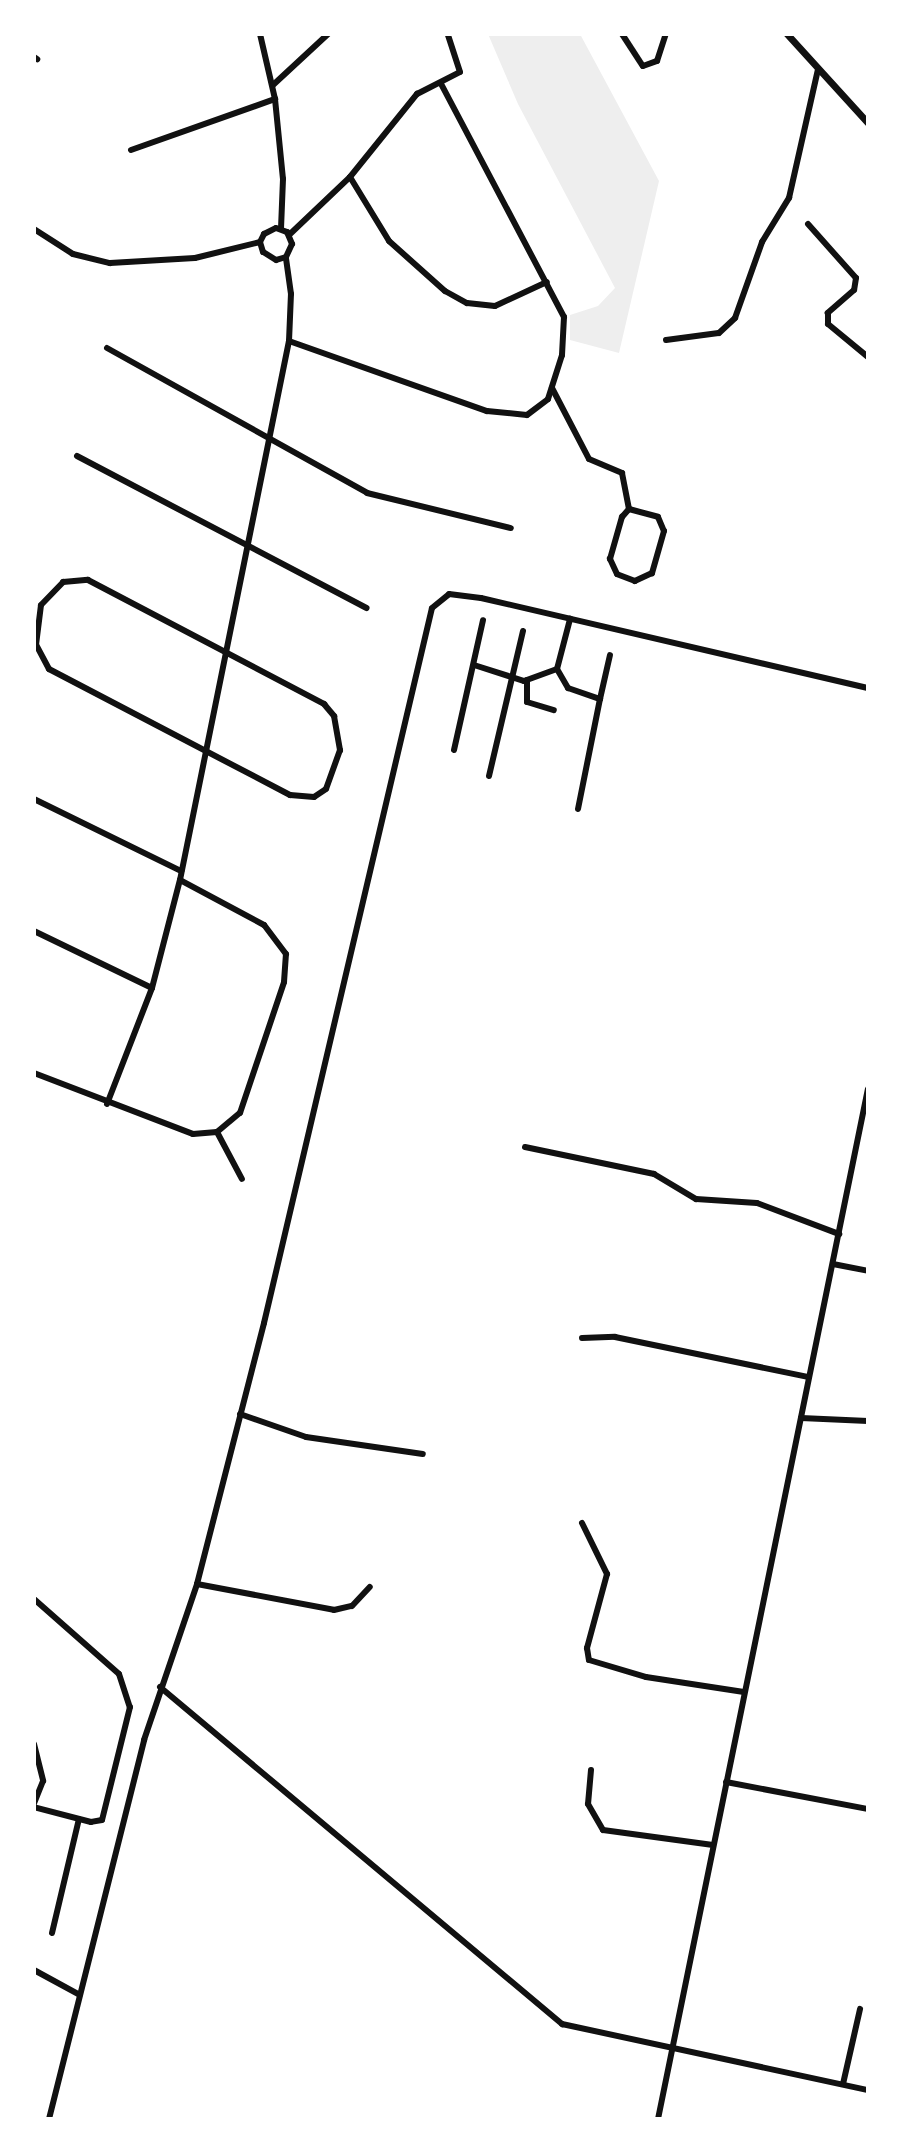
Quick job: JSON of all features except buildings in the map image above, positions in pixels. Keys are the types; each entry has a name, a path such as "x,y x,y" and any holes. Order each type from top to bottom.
{"street":[{"path":"260,34 275,99 283,179 281,229"},
{"path":"273,85 328,34"},
{"path":"289,235 350,177 417,94 441,84 461,66 448,34"},
{"path":"622,34 643,66 657,61 666,34"},
{"path":"787,34 868,123"},
{"path":"666,340 719,333 735,318 762,242 789,198 818,69"},
{"path":"289,341 502,414 527,415 539,409 552,388 566,328 547,282 441,84"},
{"path":"131,150 275,99"},
{"path":"350,177 389,241 445,291 467,303 495,306 547,282"},
{"path":"808,224 856,278 854,290 828,313 828,324 868,357"},
{"path":"34,229 73,254 110,263 169,263 260,242 267,230 281,229 289,235 291,249 286,257 291,294 289,341 245,544 180,880 152,988 107,1104"},
{"path":"260,242 271,259 286,257"},
{"path":"107,348 380,498 511,528"},
{"path":"552,388 589,459 622,473 629,509"},
{"path":"77,456 367,608"},
{"path":"629,509 658,517 664,531 652,573 635,581 617,574 610,559 622,517 629,509"},
{"path":"88,580 324,704 337,727 339,760 326,789 298,797 205,748 49,669 36,645 36,621 56,587 88,580"},
{"path":"49,2119 160,1687 197,1584 436,600 455,593 868,688"},
{"path":"570,619 557,669 568,688 600,699"},
{"path":"454,750 483,620"},
{"path":"489,776 523,631"},
{"path":"578,809 610,655"},
{"path":"474,665 527,680 547,668 557,669"},
{"path":"527,680 527,702 554,710"},
{"path":"34,799 181,871"},
{"path":"34,1073 182,1132 217,1132 243,1107 287,961 280,943 264,925 180,880"},
{"path":"34,931 152,988"},
{"path":"658,2119 868,1089"},
{"path":"217,1132 242,1179"},
{"path":"525,1147 654,1174 696,1199 751,1202 839,1234"},
{"path":"833,1264 868,1271"},
{"path":"582,1338 615,1337 809,1377"},
{"path":"240,1414 306,1437 423,1454"},
{"path":"801,1418 842,1416 868,1421"},
{"path":"582,1523 607,1574 606,1595 587,1648 589,1660 646,1677 744,1692"},
{"path":"197,1584 334,1610 352,1606 370,1587"},
{"path":"34,1599 108,1662 128,1696 129,1711 104,1817 96,1823 34,1805 43,1781 34,1744"},
{"path":"160,1687 542,2011 576,2030 868,2090"},
{"path":"591,1770 588,1804 603,1830 713,1845"},
{"path":"726,1782 868,1809"},
{"path":"52,1933 79,1819"},
{"path":"34,1970 80,1995"},
{"path":"843,2084 860,2009"}],"shaded area":[{"path":"488,34 580,34 659,181 619,353 570,340 570,315 598,306 615,288 518,104"}]}
